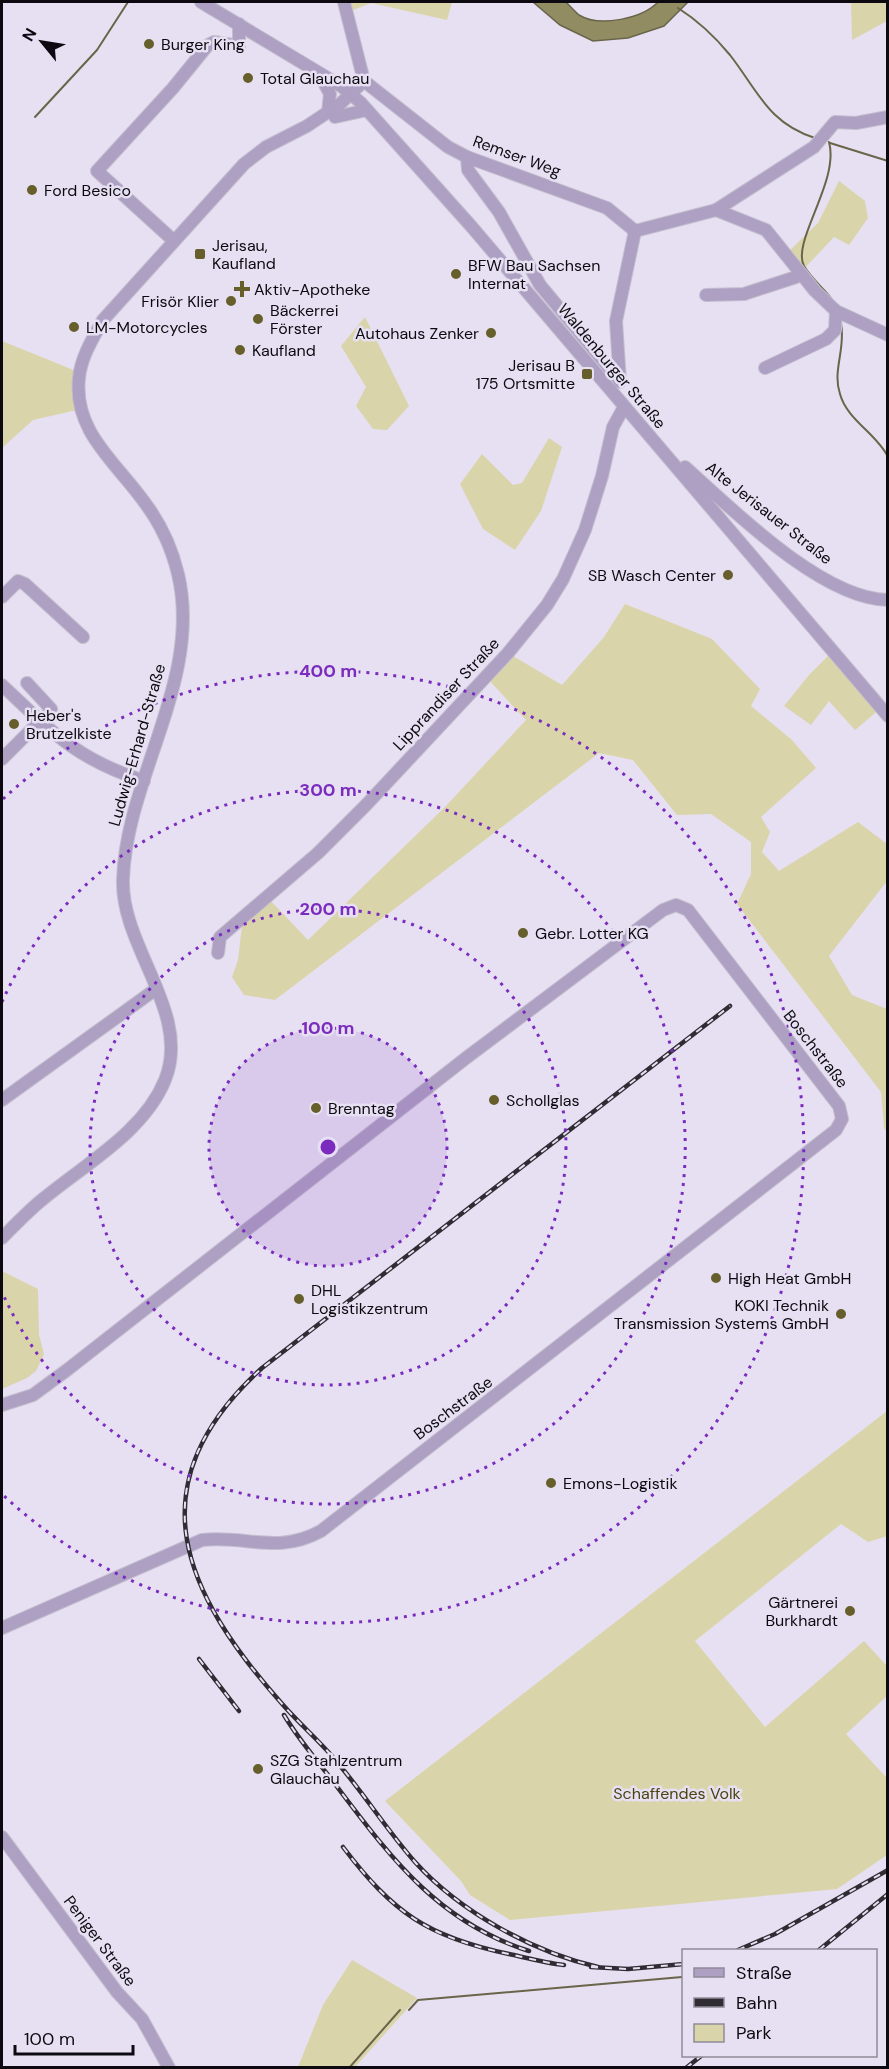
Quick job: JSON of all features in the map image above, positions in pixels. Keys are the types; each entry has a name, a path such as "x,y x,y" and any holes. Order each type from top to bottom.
{"street":[{"name":"Waldenburger Straße","path":"201,2 354,96 471,226 888,716"},
{"path":"344,2 364,81 354,96"},
{"path":"174,241 97,171 173,88 208,45 214,42 239,46 239,24"},
{"path":"318,72 329,89 331,114 367,110"},
{"name":"Remser Weg","path":"364,81 448,147 467,157 607,207 635,231"},
{"name":"Ludwig-Erhard-Straße","path":"2,1238 40,1201 126,1133 153,1105 167,1077 172,1036 156,988 128,921 123,883 125,847 177,671 183,624 178,574 159,525 145,503 91,436 80,411 79,377 89,345 104,320 249,160 266,147 331,114 354,96"},
{"path":"624,406 616,321 635,231 716,210 814,147 835,122 856,123 888,117"},
{"path":"467,157 468,170 499,212 540,285 620,381"},
{"path":"716,210 766,230 800,273 836,311 888,335"},
{"path":"706,295 744,294 796,277 800,273"},
{"path":"765,368 826,339 835,330 836,311"},
{"name":"Lipprandiser Straße","path":"218,953 220,937 318,853 367,804 508,653 547,604 563,579 585,530 602,476 613,427 624,406"},
{"name":"Alte Jerisauer Straße","path":"667,455 678,461 809,571 842,588 875,600 888,600"},
{"path":"2,597 18,581 25,584 83,637"},
{"path":"2,759 41,722 51,709 27,683"},
{"path":"2,686 81,755 110,770 144,781"},
{"name":"Boschstraße","path":"2,1405 33,1395 67,1370 466,1058 663,910 676,905 688,910 839,1106 842,1119 836,1130 321,1531 291,1544 276,1545 218,1538 202,1540 2,1628"},
{"path":"2,1100 156,988"},
{"name":"Peniger Straße","path":"2,1837 117,1992 142,2019 168,2067"}],"green space":[{"path":"350,2 452,2 447,20 371,3 351,11"},
{"path":"851,2 887,2 887,21 852,40"},
{"path":"839,181 865,201 868,218 849,245 834,237 800,273 786,254 818,223"},
{"path":"365,317 409,406 387,430 373,429 356,406 366,387 341,346"},
{"path":"2,341 76,371 77,410 33,420 2,448"},
{"path":"549,438 562,447 541,511 515,550 483,529 460,484 482,454 513,485 522,483"},
{"path":"625,604 712,639 760,689 751,706 792,740 816,768 761,817 770,832 762,852 779,871 858,822 887,844 887,881 829,956 852,995 887,1009 887,1132 884,1128 881,1092 737,904 751,874 751,842 711,814 677,815 633,760 599,753 275,1000 244,995 232,977 238,960 242,926 267,897 308,940 445,807 526,720 486,677 508,653 562,685 604,637"},
{"path":"833,651 881,708 855,730 829,701 811,725 784,706 809,675"},
{"path":"2,1271 38,1289 39,1335 44,1354 36,1371 27,1378 2,1389"},
{"name":"Schaffendes Volk","path":"887,1411 887,1536 868,1542 841,1524 695,1641 765,1727 864,1641 887,1666 887,1696 846,1734 887,1778 887,1855 837,1889 510,1920 470,1895 461,1881 385,1801"},
{"path":"352,1960 417,1998 355,2067 298,2067 323,2005"}],"shaded area":[{"path":"533,2 566,2 579,15 588,19 609,21 632,17 658,2 688,2 664,26 628,38 593,41 560,25"}],"waterway":[{"path":"35,117 97,50 128,2"},
{"path":"678,8 725,49 775,115 799,132 815,138"},
{"path":"829,142 831,158 828,174 804,242 802,255 804,266 831,298"},
{"path":"830,143 888,161"},
{"path":"841,324 842,342 837,377 840,394 849,412 877,441 888,457"},
{"path":"409,2010 418,2000 682,1977"},
{"path":"349,2068 400,2010"}],"railway":[{"path":"598,1967 548,1951 499,1928 453,1897 415,1862 342,1768 284,1706 249,1664 220,1622 199,1580 187,1538 186,1497 197,1454 222,1411 262,1368 730,1006"},
{"path":"199,1659 239,1711"},
{"path":"284,1715 380,1842 422,1887 470,1924 498,1939 529,1951"},
{"path":"343,1847 361,1870 396,1905 414,1919 434,1930 481,1947 564,1965"},
{"path":"740,1949 775,1934 888,1870"},
{"path":"820,1949 888,1894"},
{"path":"591,1967 628,1969 682,1964"},
{"path":"686,2068 700,2057"}],"place":[{"name":"Burger King","path":"149,44"},
{"name":"Total Glauchau","path":"248,78"},
{"name":"Ford Besico","path":"32,190"},
{"name":"Jerisau, Kaufland","path":"200,254"},
{"name":"BFW Bau Sachsen Internat","path":"456,274"},
{"name":"Aktiv-Apotheke","path":"242,289"},
{"name":"Frisör Klier","path":"231,301"},
{"name":"Bäckerrei Förster","path":"258,319"},
{"name":"LM-Motorcycles","path":"74,327"},
{"name":"Autohaus Zenker","path":"491,333"},
{"name":"Kaufland","path":"240,350"},
{"name":"Jerisau B 175 Ortsmitte","path":"587,374"},
{"name":"SB Wasch Center","path":"728,575"},
{"name":"Heber's Brutzelkiste","path":"14,724"},
{"name":"Gebr. Lotter KG","path":"523,933"},
{"name":"Schollglas","path":"494,1100"},
{"name":"Brenntag","path":"316,1108"},
{"name":"High Heat GmbH","path":"716,1278"},
{"name":"DHL Logistikzentrum","path":"299,1299"},
{"name":"KOKI Technik Transmission Systems GmbH","path":"841,1314"},
{"name":"Emons-Logistik","path":"551,1483"},
{"name":"Gärtnerei Burkhardt","path":"850,1611"},
{"name":"SZG Stahlzentrum Glauchau","path":"258,1769"}]}
